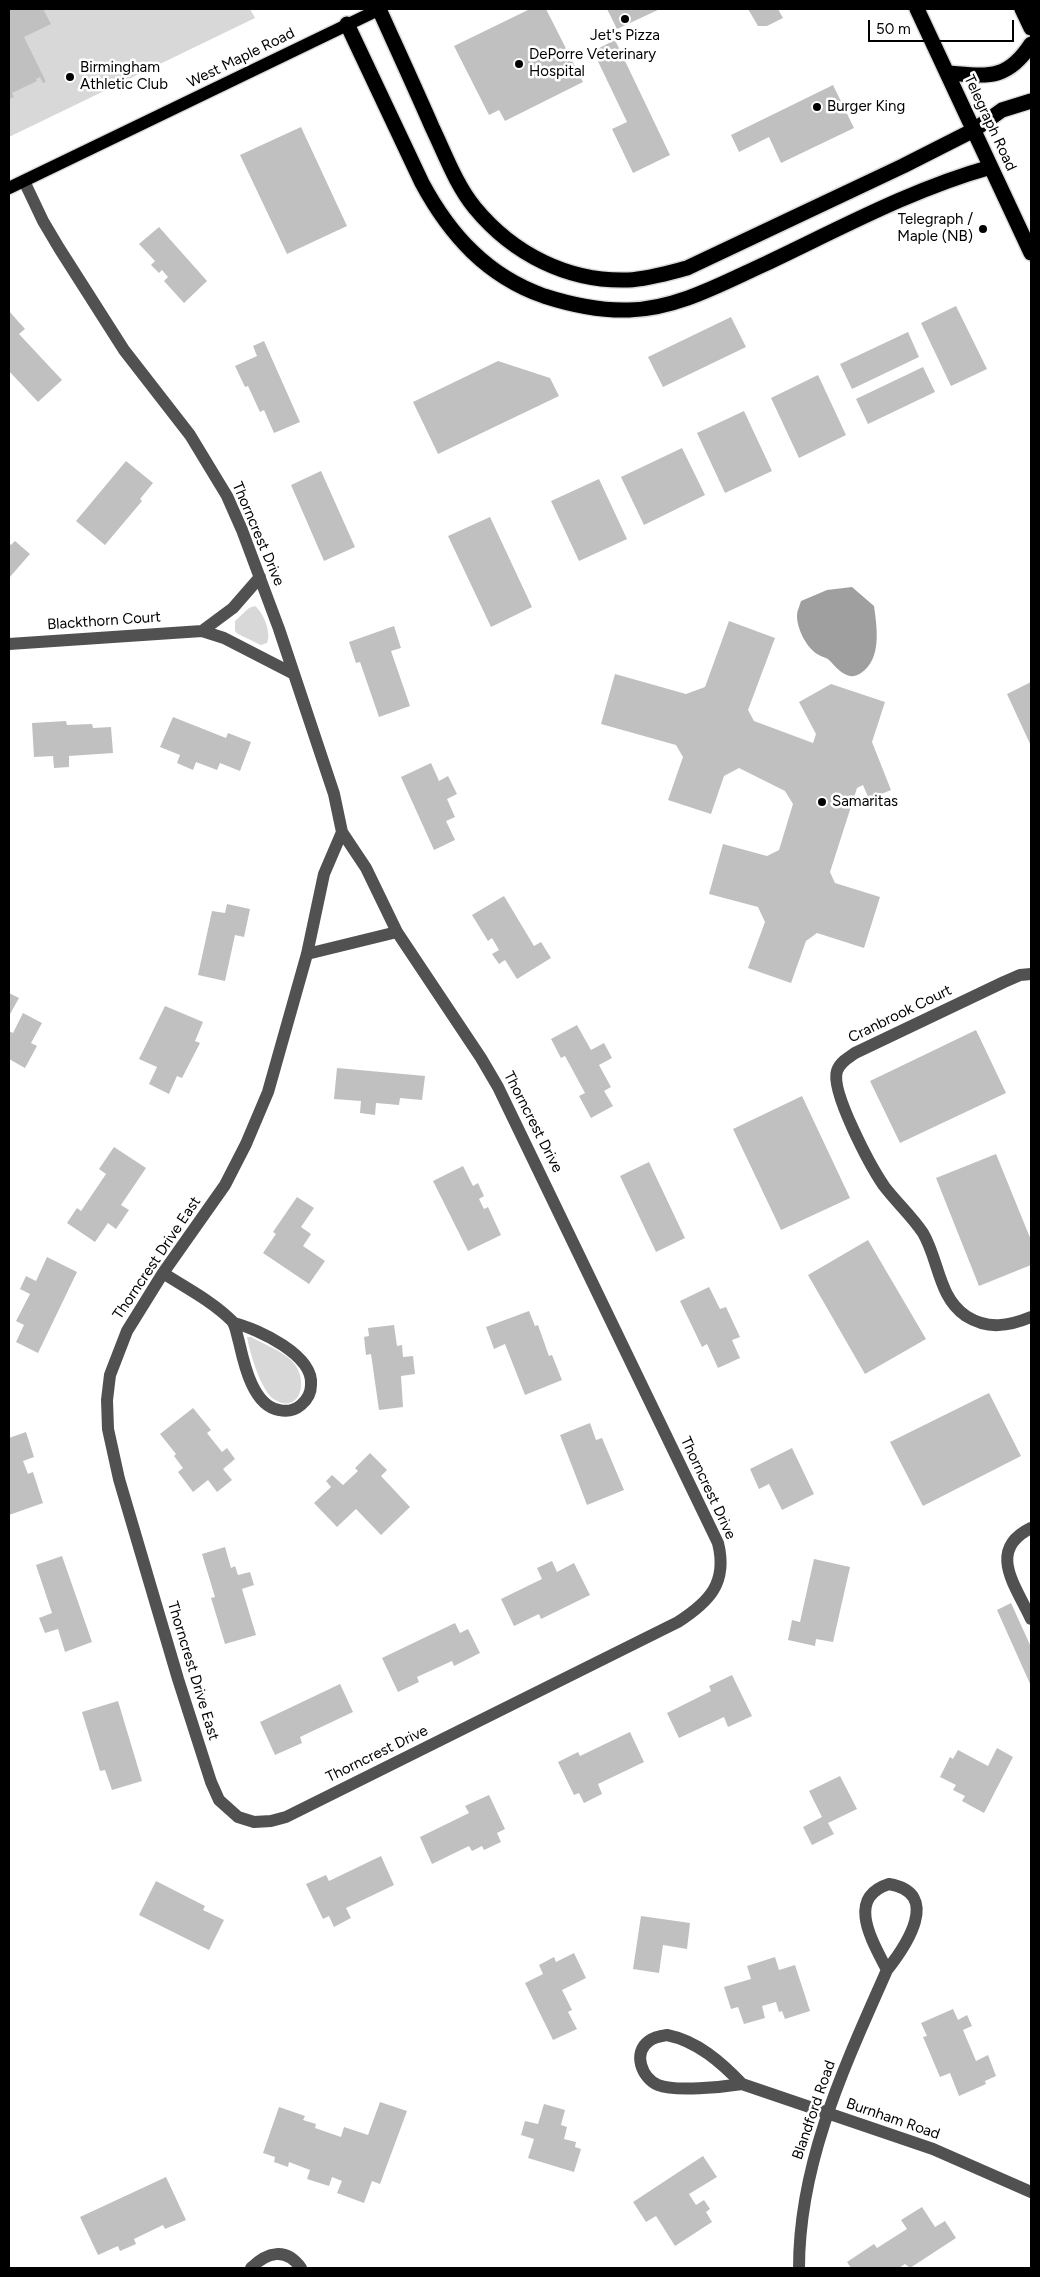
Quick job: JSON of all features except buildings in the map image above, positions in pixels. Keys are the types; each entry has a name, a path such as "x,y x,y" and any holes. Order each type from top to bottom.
{"highway":[{"path":"380,9 444,152 464,191 475,207 512,243 536,259 565,272 597,279 629,280 660,276 687,268 974,130 1002,110 1031,101"},
{"name":"Telegraph Road","path":"917,9 1031,253"},
{"path":"1022,9 1031,28"},
{"path":"347,24 422,184 452,232 472,253 500,275 525,289 583,307 603,310 631,310 664,304 712,288 939,183 991,167"},
{"path":"948,73 989,76 1003,73 1022,59 1031,44"}],"main road":[{"name":"West Maple Road","path":"9,188 380,9"}],"street":[{"name":"Thorncrest Drive","path":"24,181 59,248 124,350 190,435 214,472 242,530 260,577 334,794 342,832 366,868 397,932 481,1058 515,1121 718,1544 722,1560 720,1577 709,1597 696,1610 678,1622 286,1817 271,1821 254,1822 238,1817"},
{"path":"202,631 233,608 260,577"},
{"name":"Blackthorn Court","path":"9,644 202,631 224,638 292,673"},
{"name":"Thorncrest Drive East","path":"238,1817 219,1800 206,1768 119,1479 108,1429 107,1400 110,1375 127,1331 163,1273 225,1185 246,1144 268,1092 307,954 324,874 342,832"},
{"path":"307,954 397,932"},
{"name":"Cranbrook Court","path":"1031,974 1020,975 1004,982 855,1053 844,1060 836,1071 836,1084 840,1099 868,1159 885,1187 922,1231 934,1255 941,1282 955,1307 973,1320 998,1326 1010,1325 1031,1317"},
{"path":"163,1273 214,1306 234,1323 251,1327 304,1361 310,1373 311,1389 299,1406 286,1411 276,1410 266,1405 260,1398 255,1391 240,1348 234,1323"},
{"path":"1031,1528 1020,1533 1011,1543 1006,1555 1007,1567 1031,1619"},
{"name":"Blandford Road","path":"799,2268 799,2245 812,2163 827,2113 887,1970 905,1947 916,1919 917,1911 910,1893 902,1886 889,1884 878,1887 868,1896 864,1908 866,1921 887,1970"},
{"path":"666,2035 680,2037 699,2047 727,2069 742,2084 722,2088 666,2087 657,2084 649,2079 642,2070 641,2050 647,2042 656,2037 666,2035"},
{"name":"Burnham Road","path":"742,2084 933,2149 1031,2192"},
{"path":"251,2268 261,2258 277,2254 288,2257 301,2268"}],"shaded area":[{"name":"Birmingham Athletic Club","path":"9,9 250,9 255,18 9,137"},
{"path":"852,587 874,606 877,633 872,660 868,667 856,676 841,672 828,659 815,652 807,643 797,621 801,601 827,590"},
{"path":"255,606 264,618 268,628 267,643 261,645 235,631 235,621 249,608"},
{"path":"247,1337 251,1337 282,1354 291,1360 297,1368 300,1376 300,1392 291,1403 275,1400 265,1389 257,1372"}],"place":[{"name":"Jet's Pizza","path":"625,19"},
{"name":"DePorre Veterinary Hospital","path":"519,64"},
{"name":"Birmingham Athletic Club","path":"70,77"},
{"name":"Burger King","path":"817,107"},
{"name":"Telegraph / Maple (NB)","path":"983,229"},
{"name":"Samaritas","path":"822,802"}]}
